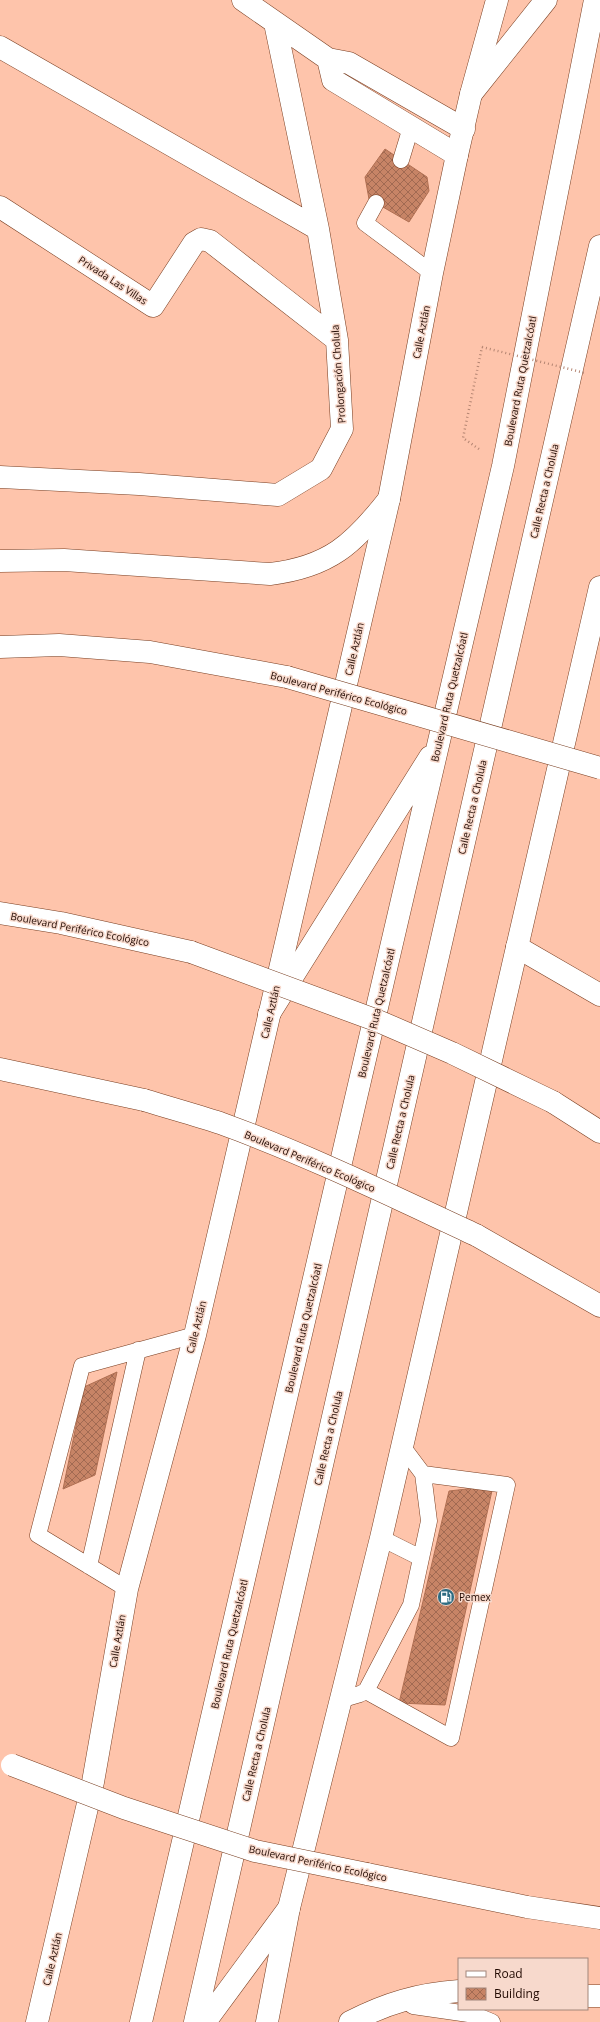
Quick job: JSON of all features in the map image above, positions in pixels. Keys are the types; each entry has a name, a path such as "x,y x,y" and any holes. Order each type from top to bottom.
{"main road":[{"path":"243,0 328,60 349,63 464,129"},
{"name":"Calle Aztlán","path":"37,2022 92,1782 126,1589 195,1335 389,499 432,273 457,154 496,0"},
{"path":"471,94 546,0"},
{"name":"Boulevard Ruta Quetzalcóatl","path":"141,2022 503,466 595,0"},
{"name":"Prolongación Cholula","path":"0,477 139,484 278,494 322,469 342,430 337,340 318,229 275,23"},
{"path":"0,47 318,229"},
{"path":"328,60 333,80 457,154"},
{"name":"Privada Las Villas","path":"0,207 153,306 194,244 201,239 210,241 337,340"},
{"name":"Calle Recta a Cholula","path":"195,2022 600,246"},
{"path":"0,561 64,560 270,574 292,572 322,562 338,551 359,533 389,499"},
{"path":"267,2022 289,1908 343,1699 381,1538 600,587"},
{"name":"Boulevard Periférico Ecológico","path":"0,647 59,645 150,652 287,677 600,768"},
{"path":"269,1014 439,742"},
{"name":"Boulevard Periférico Ecológico","path":"0,913 61,923 191,952 295,989 378,1021 452,1053 553,1102 600,1132"},
{"path":"517,947 600,995"},
{"name":"Boulevard Periférico Ecológico","path":"0,1069 144,1100 220,1123 358,1179 476,1236 600,1306"},
{"name":"Boulevard Periférico Ecológico","path":"6,1762 124,1808 255,1851 527,1906 600,1918"},
{"path":"205,2022 289,1908"},
{"path":"350,2022 376,2009 404,1999 434,1993 458,1991"},
{"path":"588,1996 600,1996"}],"lane":[{"path":"401,160 411,127"},
{"path":"376,203 365,223 432,273"},
{"path":"126,1589 38,1535 82,1366 195,1335"},
{"path":"89,1566 138,1350"},
{"path":"343,1699 366,1691 411,1605 429,1521 423,1474 402,1446"},
{"path":"366,1691 451,1738 507,1485 423,1474"},
{"path":"381,1538 421,1558"},
{"path":"404,1999 414,2006 475,2015 492,2022"}],"path":[{"path":"463,438 482,348 585,373"}],"building":[{"path":"385,149 427,177 429,191 409,222 369,199 365,177"},
{"path":"117,1372 95,1475 63,1489 84,1387"},
{"name":"Pemex","path":"493,1486 445,1705 399,1703 449,1491"}],"place":[{"name":"Pemex","path":"446,1597"}]}
